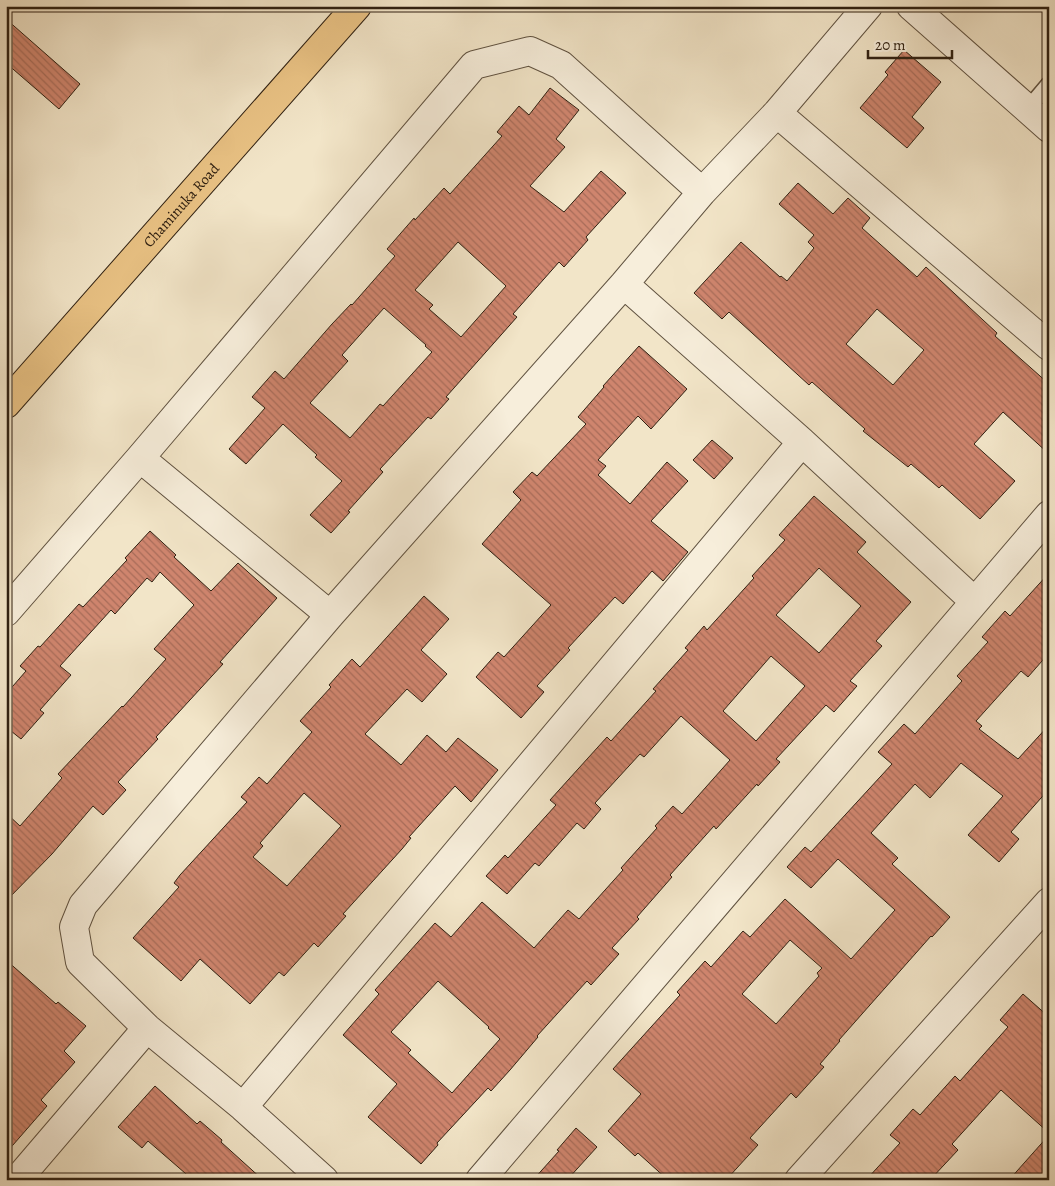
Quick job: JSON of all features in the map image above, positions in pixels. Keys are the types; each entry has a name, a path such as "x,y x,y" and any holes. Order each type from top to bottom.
{"main road":[{"name":"Chaminuka Road","path":"6,404 357,6"}],"street":[{"path":"324,1180 243,1107 147,1028 80,962 74,926 83,904 330,614 624,284 702,192 777,113 868,6"},
{"path":"911,6 1049,128"},
{"path":"6,612 140,458 474,65 530,51 561,64 702,192"},
{"path":"777,113 1049,346"},
{"path":"624,284 802,442 974,601"},
{"path":"243,1107 802,442"},
{"path":"140,458 330,614"},
{"path":"480,1180 1049,514"},
{"path":"799,1180 1049,902"},
{"path":"17,1180 147,1028"}],"lane":[{"path":"1027,110 1049,84"}],"building":[{"path":"6,19 80,84 59,109 6,63"},
{"path":"904,50 941,82 912,117 924,128 907,148 860,108 888,75 885,72"},
{"path":"550,88 579,110 556,139 565,147 530,186 564,212 601,171 626,193 586,237 588,240 564,267 559,262 513,314 517,317 446,397 449,399 431,419 428,417 380,469 383,472 331,533 310,515 342,481 283,424 246,464 229,449 265,408 252,397 275,371 284,379 332,324 352,305 395,256 387,249 444,188 450,194 502,136 497,132 519,106 529,115","holes":["458,242 506,286 461,337 429,309 433,305 415,290","384,308 432,352 383,406 380,404 350,438 310,403 348,361 342,355"]},
{"path":"798,183 833,214 848,198 870,218 862,228 917,277 926,267 997,333 995,336 1049,384 1049,454 1003,412 974,444 1015,481 980,519 942,485 939,488 911,464 908,467 863,431 865,429 812,382 809,385 729,312 722,319 694,293 741,242 787,281 814,248 808,242 814,235 779,204","holes":["877,309 924,350 893,385 846,344"]},
{"path":"639,346 687,389 651,429 638,416 598,460 606,466 598,475 630,504 667,462 688,481 651,521 688,552 663,581 652,571 623,604 615,597 568,648 570,650 537,686 544,692 521,718 476,677 498,652 504,657 551,605 482,544 521,500 513,492 532,472 537,476 586,424 578,417"},
{"path":"712,440 733,458 714,479 693,460"},
{"path":"814,496 866,542 857,552 911,602 876,641 882,646 850,681 857,686 834,712 826,705 776,759 780,762 758,786 757,784 716,829 714,826 670,875 672,877 637,917 639,919 612,948 619,954 591,985 587,981 537,1036 491,1091 488,1088 437,1143 438,1145 421,1164 368,1117 397,1084 343,1035 379,994 375,990 435,923 451,937 482,902 534,948 568,910 579,919 623,870 621,868 657,828 655,826 673,806 682,814 730,760 681,716 644,757 640,754 595,803 601,809 584,829 577,823 539,866 535,863 507,894 486,876 505,855 508,858 556,805 550,800 607,737 611,741 656,691 653,689 688,650 685,648 704,626 707,630 754,578 752,576 785,540 779,535","holes":["819,568 861,606 819,653 776,615","771,656 805,686 756,741 723,711","438,981 500,1039 452,1093 408,1053 411,1050 391,1032"]},
{"path":"150,531 176,555 174,557 211,591 238,563 277,598 220,662 223,664 156,737 158,739 118,782 126,790 103,815 93,806 52,854 6,901 6,813 20,826 62,778 58,774 123,707 166,659 154,649 194,605 160,572 152,582 147,578 115,614 111,610 60,666 71,675 40,710 44,713 21,739 6,727 6,694 26,671 20,666 79,604 83,607 127,560 125,558"},
{"path":"1049,573 1049,653 1028,677 1021,671 976,721 982,726 979,729 1018,759 1049,725 1049,789 1011,832 1019,839 999,862 968,835 1003,796 961,763 930,798 915,784 871,833 898,858 892,864 950,917 839,1040 820,1064 824,1067 796,1098 791,1093 750,1138 758,1145 726,1180 668,1180 638,1153 635,1156 608,1131 641,1094 613,1069 680,995 677,992 705,961 711,967 743,931 750,937 785,899 851,959 895,910 838,859 811,888 787,867 805,847 811,852 892,764 878,752 904,724 915,734 962,681 957,676 988,642 982,637 1005,611 1010,616","holes":["790,940 822,968 817,973 819,976 776,1024 742,994"]},
{"path":"424,596 449,619 421,650 447,674 422,702 407,689 365,734 401,765 427,735 446,752 458,738 498,770 471,802 455,786 409,837 411,838 402,849 343,914 346,916 318,947 314,943 284,976 279,972 250,1004 200,959 181,981 133,938 179,887 174,883 180,875 247,802 241,797 259,777 267,784 312,732 300,721 331,687 329,685 352,659 360,667","holes":["304,793 341,826 287,886 253,857 263,846 260,843"]},
{"path":"6,960 56,1004 58,1002 86,1026 64,1051 75,1062 41,1100 47,1106 6,1153"},
{"path":"1023,994 1049,1017 1049,1133 1001,1090 952,1144 958,1150 930,1180 866,1180 900,1143 890,1135 913,1109 920,1115 955,1076 960,1081 1008,1027 1000,1020"},
{"path":"155,1086 197,1124 200,1121 222,1140 221,1142 263,1180 193,1180 148,1141 142,1148 118,1127"},
{"path":"576,1128 597,1147 567,1180 533,1180 559,1151 557,1150"},
{"path":"1049,1135 1049,1180 1009,1180"}]}
